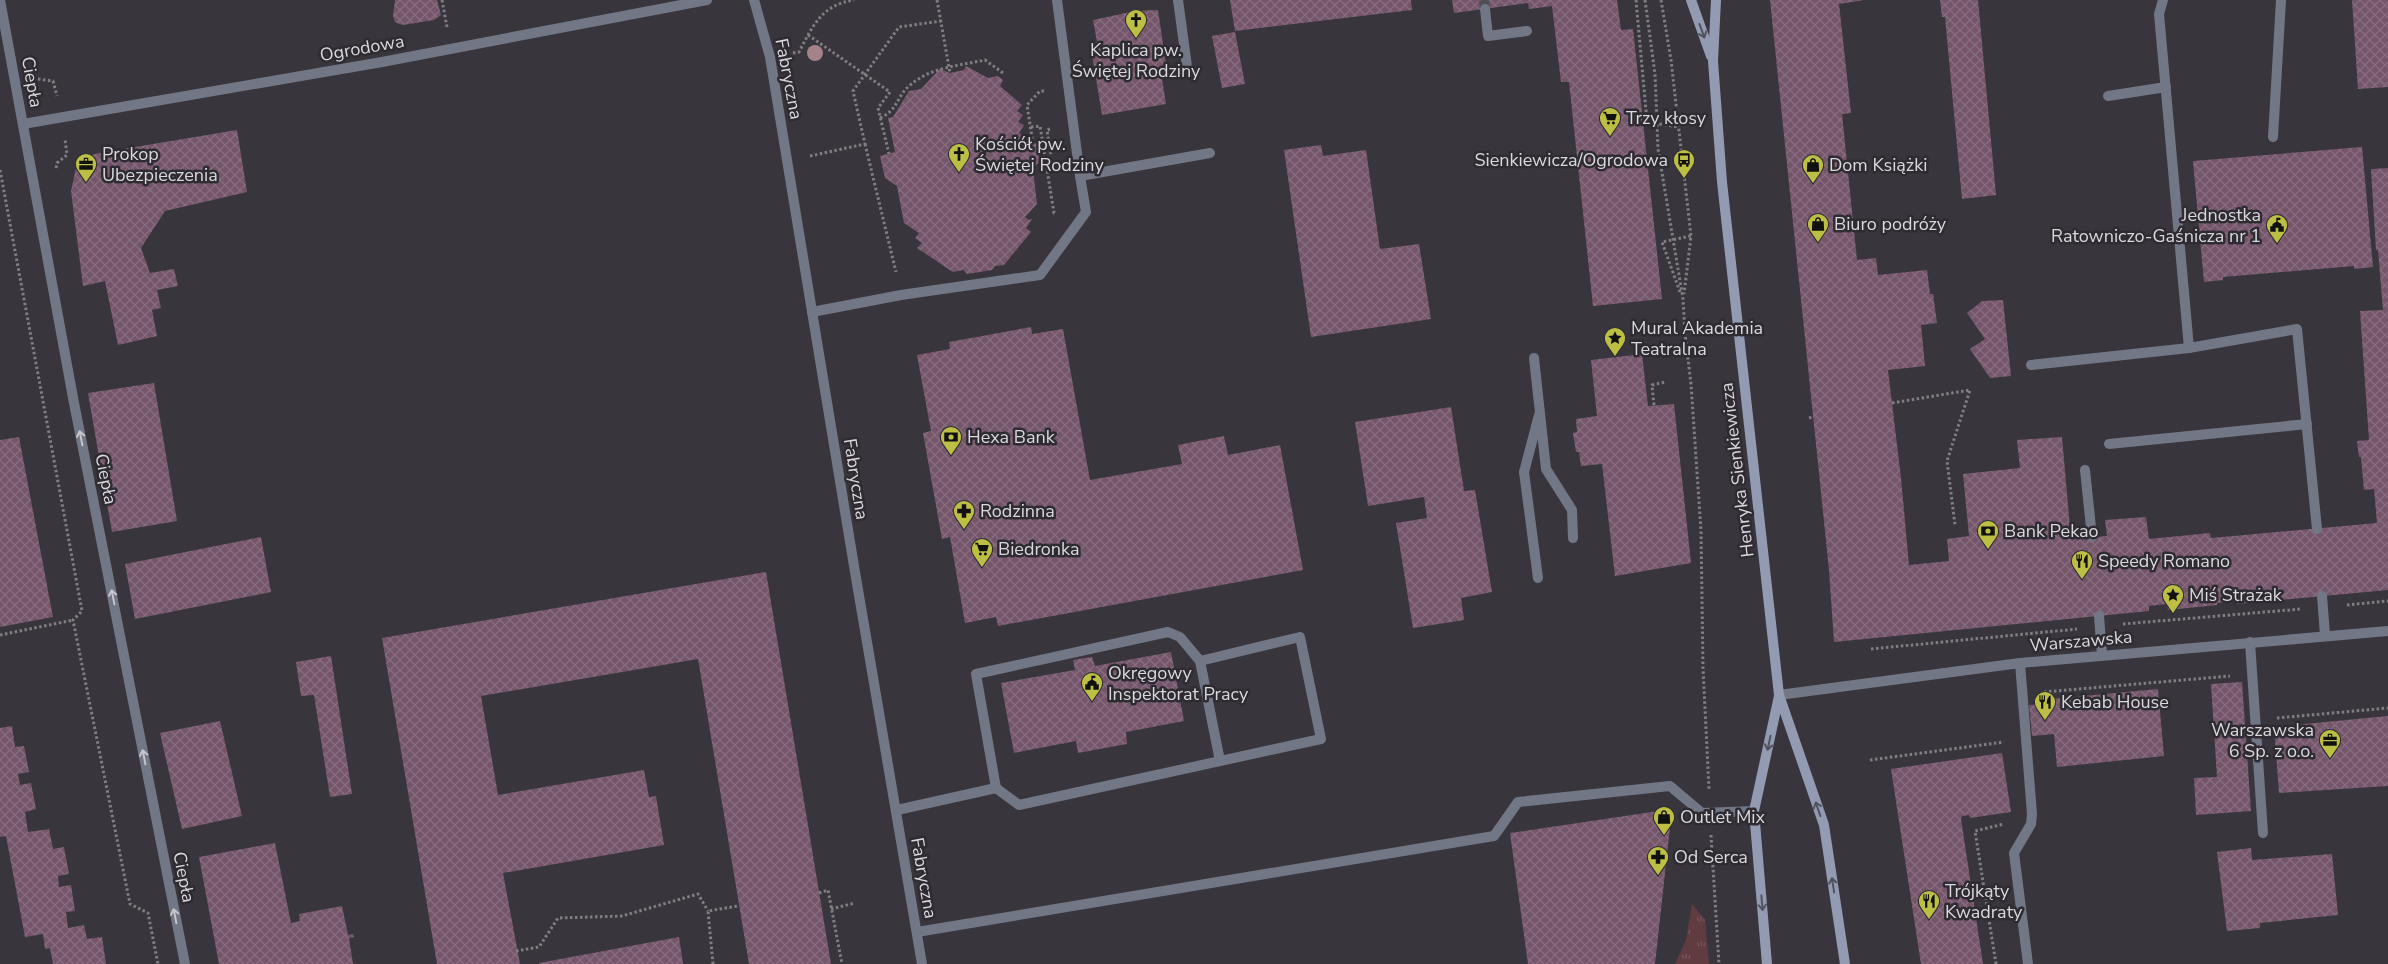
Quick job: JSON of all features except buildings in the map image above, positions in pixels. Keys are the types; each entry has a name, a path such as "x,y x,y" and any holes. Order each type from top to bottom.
{"main road":[{"name":"Henryka Sienkiewicza","path":"1691,0 1713,61"},
{"name":"Henryka Sienkiewicza","path":"1716,0 1713,61 1734,300 1779,695 1824,825 1844,964"},
{"name":"Henryka Sienkiewicza","path":"1767,964 1754,811 1779,695"}],"street":[{"name":"Ciepła","path":"0,0 74,403 185,964"},
{"name":"Ogrodowa","path":"23,124 400,59 707,0"},
{"name":"Fabryczna","path":"754,0 770,57 922,964"},
{"path":"812,312 901,295 1040,275 1086,212 1057,0"},
{"path":"1178,0 1188,74"},
{"path":"2163,0 2159,14 2189,348"},
{"path":"2273,137 2281,0"},
{"path":"1485,8 1488,36 1527,31"},
{"path":"2108,96 2166,87"},
{"path":"1080,176 1210,153"},
{"path":"2031,365 2189,348 2297,329 2317,529"},
{"path":"1534,358 1546,469 1572,510 1573,538"},
{"path":"1538,578 1524,472 1540,408"},
{"path":"2109,444 2307,424"},
{"path":"2085,470 2092,537"},
{"path":"2322,601 2325,635"},
{"path":"2099,621 2102,655"},
{"name":"Warszawska","path":"1779,695 2020,663 2388,631"},
{"path":"1200,661 1300,637 1321,739 1019,805 996,788 976,674 1168,632 1180,637 1200,661 1220,761"},
{"path":"2250,642 2262,833"},
{"path":"2020,663 2032,814 2031,824 2014,853 2028,964"},
{"path":"917,932 1494,836 1518,802 1670,786 1702,813 1754,811"},
{"path":"897,810 996,788"}],"path":[{"path":"770,57 799,52 821,14 840,1 854,0"},
{"path":"937,0 950,73"},
{"path":"1636,0 1647,122 1678,127"},
{"path":"1645,0 1655,74 1656,124 1664,195 1683,299 1701,532 1702,668 1719,964"},
{"path":"1661,0 1691,236 1683,299"},
{"path":"901,295 854,91 899,27 941,21"},
{"path":"808,35 864,76 890,92 878,108 889,154"},
{"path":"880,118 891,113 908,87 936,69 985,60 1003,73"},
{"path":"1033,144 1027,105 1040,92"},
{"path":"810,156 865,144"},
{"path":"0,170 82,611 73,620 0,635"},
{"path":"1683,299 1662,242 1691,236"},
{"path":"1654,406 1652,384 1665,382"},
{"path":"1892,403 1970,390 1947,461 1955,525"},
{"path":"1871,649 2099,621 2322,601 2388,601"},
{"path":"73,620 130,904 148,913 158,964"},
{"path":"1870,760 2005,742 2024,705 2036,692 2248,674 2253,687 2271,718 2388,708"},
{"path":"819,893 828,890 842,964"},
{"path":"516,951 539,947 558,918 622,916 698,894 708,911 714,964"},
{"path":"832,909 855,903"},
{"path":"708,911 738,906"}],"green space":[{"path":"1692,904 1705,920 1709,964 1675,964 1686,940"}],"tunnel":[{"path":"1484,0 1485,9"}],"place":[{"name":"Kaplica pw. Świętej Rodziny","path":"1136,39"},
{"name":"Trzy kłosy","path":"1610,137"},
{"name":"Kościół pw. Świętej Rodziny","path":"959,173"},
{"name":"Sienkiewicza/Ogrodowa","path":"1684,179"},
{"name":"Prokop Ubezpieczenia","path":"86,183"},
{"name":"Dom Książki","path":"1813,184"},
{"name":"Biuro podróży","path":"1818,243"},
{"name":"Jednostka Ratowniczo-Gaśnicza nr 1","path":"2277,244"},
{"name":"Mural Akademia Teatralna","path":"1615,357"},
{"name":"Hexa Bank","path":"951,456"},
{"name":"Rodzinna","path":"964,530"},
{"name":"Bank Pekao","path":"1988,550"},
{"name":"Biedronka","path":"982,568"},
{"name":"Speedy Romano","path":"2082,580"},
{"name":"Miś Strażak","path":"2173,614"},
{"name":"Okręgowy Inspektorat Pracy","path":"1092,702"},
{"name":"Kebab House","path":"2045,721"},
{"name":"Warszawska 6 Sp. z o.o.","path":"2330,759"},
{"name":"Outlet Mix","path":"1664,836"},
{"name":"Od Serca","path":"1658,876"},
{"name":"Trójkąty Kwadraty","path":"1929,920"}]}
